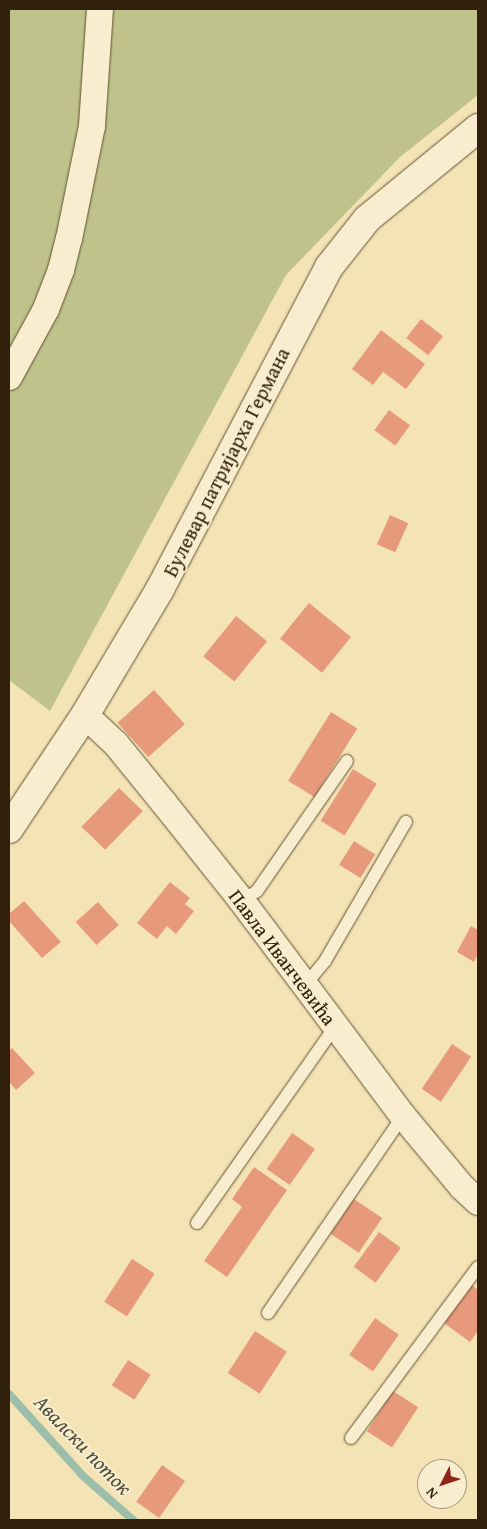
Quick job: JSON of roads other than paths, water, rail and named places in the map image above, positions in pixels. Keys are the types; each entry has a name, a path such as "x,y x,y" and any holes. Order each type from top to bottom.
{"main road":[{"name":"Булевар патријарха Германа","path":"9,829 84,715 173,565 300,319 334,260 367,219 478,128"}],"street":[{"path":"9,377 46,309 61,270 69,239 92,126 100,9"},
{"name":"Павла Иванчевића","path":"84,715 116,744 242,902 403,1116 462,1187 478,1202"}],"lane":[{"path":"242,902 257,891 347,761"},
{"path":"305,985 325,961 406,822"},
{"path":"197,1223 335,1027"},
{"path":"268,1313 403,1116"},
{"path":"351,1438 478,1267"}],"waterway":[{"name":"Авалски поток","path":"9,1394 83,1476 133,1520"}]}
